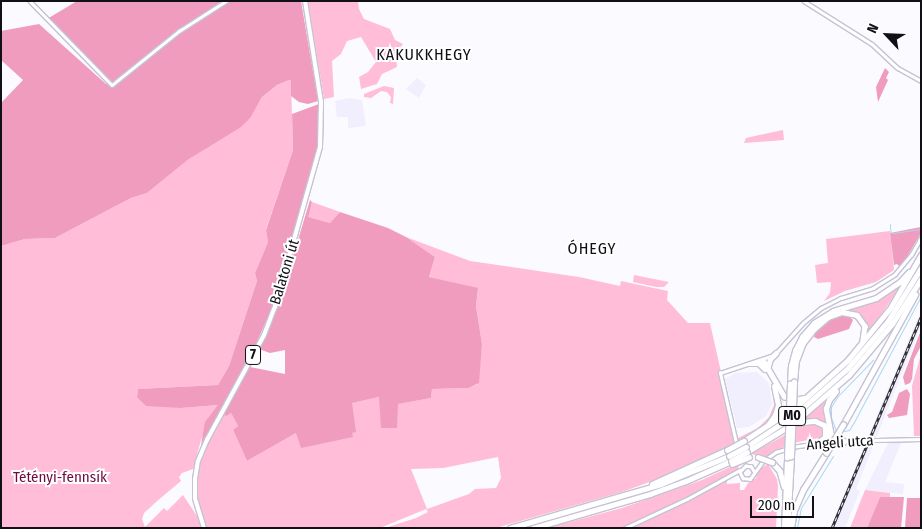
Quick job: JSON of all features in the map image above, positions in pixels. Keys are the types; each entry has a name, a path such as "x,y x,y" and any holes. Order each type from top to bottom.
{"highway":[{"path":"785,502 789,458 791,366 795,351 804,334 814,324 833,311 876,298 900,282 921,255"},
{"path":"635,492 727,450 759,433 820,387 860,346 891,307 921,255"},
{"name":"M0","path":"747,452 797,413 848,368 888,320 921,268"},
{"name":"M0","path":"533,528 650,494 717,468 794,423 841,384 882,337 921,280"},
{"path":"791,511 843,425 921,284"},
{"path":"792,383 796,358 804,341 828,317 846,312 859,317 865,329 860,346"},
{"path":"767,369 768,362 776,353"},
{"path":"759,433 773,419 778,405 777,393 763,360"},
{"path":"750,364 760,364 767,369 782,393 791,399 802,399 820,387"},
{"path":"832,441 826,406 841,384"},
{"path":"794,423 812,420 824,425 832,441"},
{"path":"819,442 825,434 824,425"},
{"path":"830,429 835,436 844,441"},
{"path":"747,452 772,462 782,474 788,528"},
{"path":"788,528 791,511 789,458"},
{"name":"M0","path":"510,528 635,492 731,460"}],"main road":[{"name":"Balatoni út","path":"204,528 198,513 194,492 198,462 276,307 320,147 321,102 305,1"}],"street":[{"path":"30,1 112,85 179,31 226,1"},
{"path":"804,1 872,44 898,68 921,82"},
{"path":"736,443 720,373 763,360 776,353 803,323 821,308 841,298 873,288 895,274 911,255 921,238"},
{"path":"722,381 728,371"},
{"name":"Angeli utca","path":"741,469 763,461 787,448 819,442 921,439"},
{"path":"728,476 740,476 748,480 754,472 742,460 740,476"},
{"name":"Angeli utca","path":"754,472 763,461"},
{"path":"625,528 687,499 741,469"}],"shaded area":[{"path":"77,1 301,1 318,101 308,104 299,102 291,96 291,81 289,80 277,85 262,97 251,117 241,127 189,159 147,193 131,198 55,238 25,239 1,246 1,103 23,80 1,60 1,31 39,24 106,84 47,19"},
{"path":"885,68 889,72 886,78 888,80 878,102 876,87"},
{"path":"417,78 426,85 419,98 406,89"},
{"path":"349,98 362,100 366,126 348,128 348,117 337,117 335,101"},
{"path":"319,104 318,151 294,235 290,241 289,253 284,259 285,266 275,301 256,344 201,445 205,422 218,405 181,408 146,406 137,397 138,389 218,385 229,366 257,281 255,273 268,242 266,230 293,150 292,114"},
{"path":"310,200 312,202 308,217 330,223 340,212 388,228 406,237 435,257 429,277 478,288 476,306 482,344 479,383 469,388 432,389 431,398 398,404 397,428 381,428 379,397 352,403 356,432 352,433 353,437 301,448 296,433 247,461 233,430 238,426 231,413 226,416 223,414 250,367 285,374 285,350 270,353 259,349 279,303"},
{"path":"921,227 921,233 907,257 899,266 897,264 894,265 890,233"},
{"path":"921,311 921,325 856,489 860,491 845,528 830,528"},
{"path":"847,315 853,320 849,329 818,339 814,337 816,330 827,321"},
{"path":"921,330 921,346 914,359 912,379 910,383 905,385 903,377"},
{"path":"757,372 769,383 772,404 766,416 749,427 737,428 725,379 736,373"},
{"path":"907,389 910,394 907,415 889,418 887,415 892,412 899,393"},
{"path":"902,441 885,482 904,484 903,494 865,490 888,443"},
{"path":"880,497 904,497 901,528 867,528"},
{"path":"907,498 921,498 921,528 905,528"}],"green space":[{"path":"308,1 358,1 359,9 364,19 390,29 395,40 403,44 396,53 397,67 382,74 377,84 361,89 359,77 368,72 376,62 361,37 347,41 341,54 332,61 334,97 324,99"},
{"name":"Tétényi-fennsík","path":"289,80 291,81 293,150 266,229 268,242 255,273 257,281 229,366 218,385 138,389 137,397 181,408 218,405 201,440 193,469 182,473 179,477 181,481 144,513 142,519 145,527 164,508 167,511 183,495 197,516 201,528 1,528 1,246 25,239 55,238 131,198 147,193 189,159 251,117 262,97 277,85"},
{"path":"384,86 394,88 393,104 390,103 391,97 387,92 381,91 371,98 364,97 364,94"},
{"path":"783,130 784,140 744,143 746,138"},
{"path":"312,202 340,212 330,223 307,217"},
{"path":"890,231 894,270 876,282 845,291 824,301 830,293 831,282 817,283 815,265 828,263 826,239"},
{"path":"406,237 470,261 579,277 620,286 621,281 668,291 667,300 688,323 710,323 736,439 758,428 769,417 774,405 773,397 775,395 775,410 768,423 742,441 655,480 622,492 496,528 385,528 416,518 428,512 426,509 380,528 205,528 198,503 197,476 202,453 223,414 231,413 238,426 233,430 247,461 296,433 355,432 351,403 379,397 397,428 397,404 431,398 432,389 469,388 478,384 482,344 476,306 478,289 429,277 435,257","holes":["498,457 501,478 496,488 475,489 469,494 427,509 411,469 443,468"]},
{"path":"634,275 669,282 664,287 656,287 633,282"},
{"path":"907,277 867,335 867,329 862,318 855,313 843,310 882,298"},
{"path":"921,354 921,436 914,436 912,386"},
{"path":"826,401 824,409 828,429 814,418 803,420"},
{"path":"808,422 819,424 823,429 823,435 819,438 793,443 793,429"},
{"path":"785,435 785,446 765,457 751,454"},
{"path":"739,463 738,470 710,484 711,488 727,479 727,484 740,483 740,490 744,490 748,483 756,478 758,470 768,464 777,479 778,486 776,528 547,528 622,508 702,480"},
{"path":"865,490 890,493 890,497 880,497 867,528 850,528"}],"waterway":[{"path":"890,228 891,233"},
{"path":"893,233 921,229"},
{"path":"844,431 849,430 854,422 921,296"},
{"path":"836,431 831,417 831,407 837,397 873,360"},
{"path":"839,434 843,437"},
{"path":"797,528 801,508 833,456"}],"railway":[{"path":"832,528 921,317"}],"district":[{"name":"KAKUKKHEGY","path":"424,55"},
{"name":"ÓHEGY","path":"592,249"}]}
